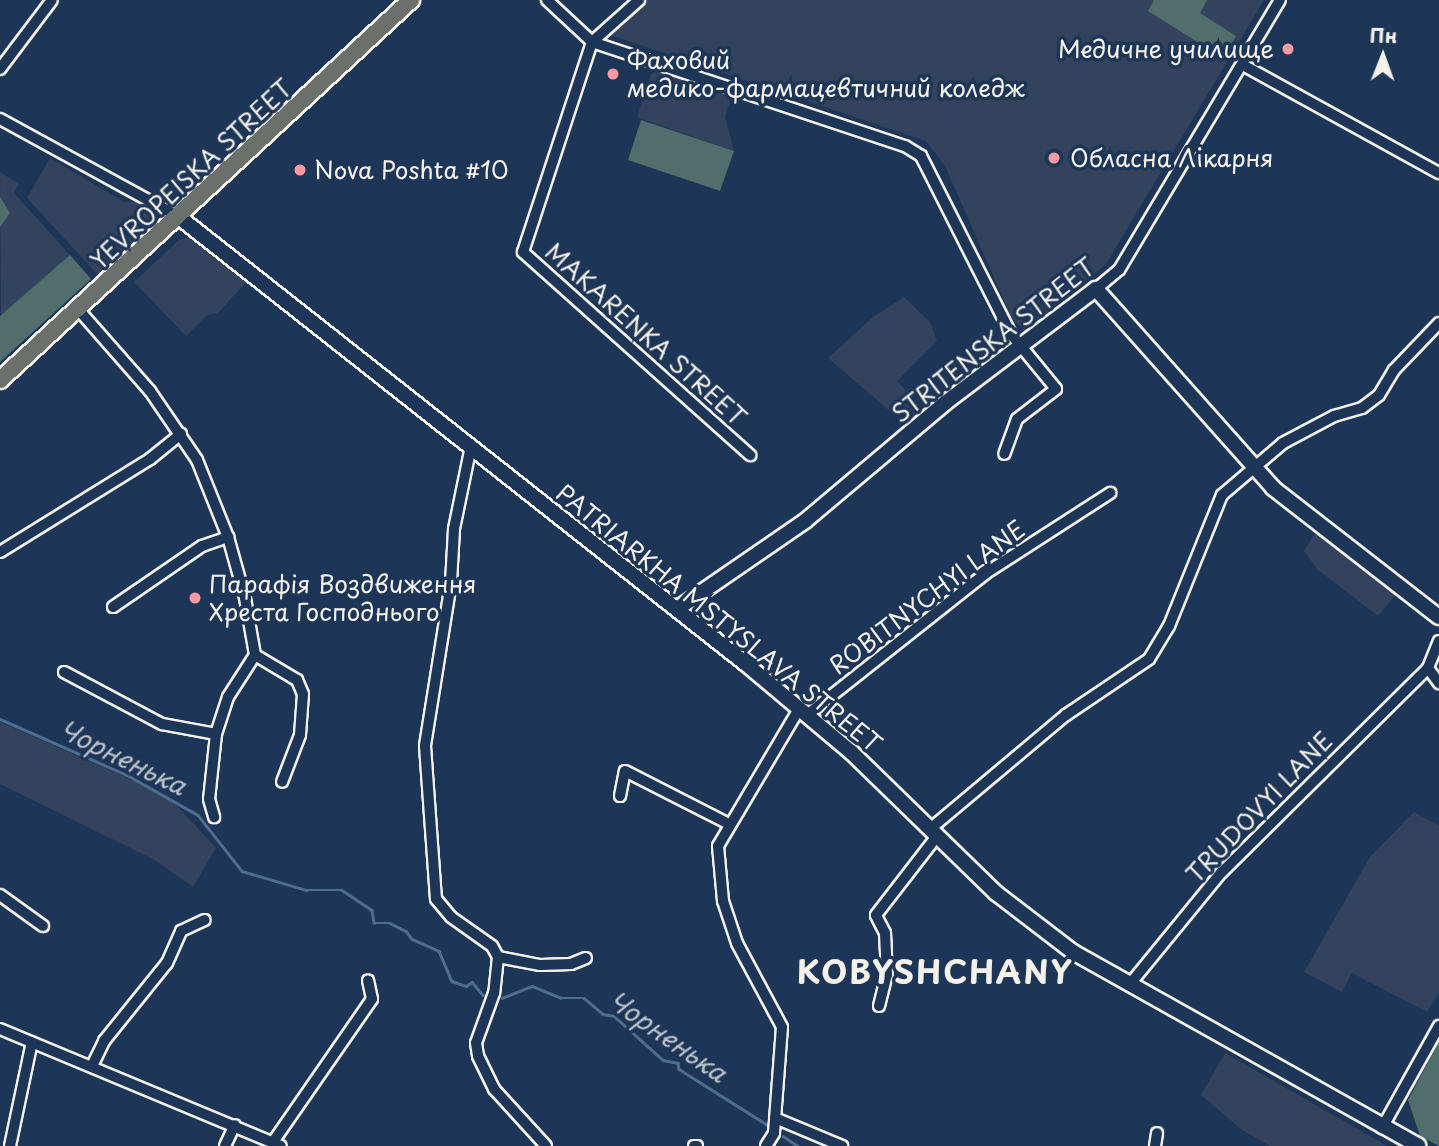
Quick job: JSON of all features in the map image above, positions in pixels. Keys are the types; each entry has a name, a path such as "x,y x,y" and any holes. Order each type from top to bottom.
{"main road":[{"name":"YEVROPEISKA STREET","path":"0,380 411,0"},
{"name":"PATRIARKHA MSTYSLAVA STREET","path":"179,217 677,609 803,712 996,893 1073,952 1418,1146"},
{"name":"STRITENSKA STREET","path":"677,609 805,521 1020,346 1096,289"},
{"path":"1096,289 1255,466 1304,514 1439,617"}],"street":[{"path":"0,69 52,0"},
{"path":"547,0 581,36 592,42 914,150 1020,346 1056,389 1017,419 1004,454"},
{"path":"592,42 639,0"},
{"name":"STRITENSKA STREET","path":"1096,289 1119,270 1280,0"},
{"name":"MAKARENKA STREET","path":"592,42 523,252 750,455"},
{"path":"1243,65 1439,173"},
{"path":"0,119 179,217"},
{"path":"77,308 181,434 228,537 245,598 254,655 228,696 216,734 209,799 214,817"},
{"path":"879,1006 887,975 885,933 876,915 934,833 1066,715 1149,659 1169,626 1222,495 1255,466 1308,428 1371,402 1439,323"},
{"path":"0,552 150,459 181,434"},
{"path":"471,446 455,518 451,583 425,755 436,899 451,917 492,946 498,957 494,993 476,1043 478,1056 494,1089 546,1146"},
{"name":"ROBITNYCHYI LANE","path":"803,712 986,573 1110,493"},
{"path":"113,607 202,546 228,537"},
{"path":"1439,640 1428,668 1439,683"},
{"path":"254,655 297,680 303,694 300,735 282,782"},
{"name":"TRUDOVYI LANE","path":"1130,984 1221,873 1428,668"},
{"path":"64,672 162,724 216,734"},
{"path":"766,1146 775,1118 782,1027 737,943 723,901 718,846 729,824 803,712"},
{"path":"620,796 625,771 729,824"},
{"path":"0,895 43,926"},
{"path":"92,1066 104,1041 167,963 180,931 205,920"},
{"path":"498,957 540,965 571,964 586,958"},
{"path":"0,1029 277,1144 372,999 368,981"},
{"path":"1382,1128 1439,1026"},
{"path":"10,1146 32,1042"},
{"path":"775,1118 842,1146"},
{"path":"225,1146 234,1125"},
{"path":"1155,1146 1157,1133"}],"shaded area":[{"name":"Обласна Лікарня","path":"647,0 1264,0 1106,264 1024,331 1011,316 945,166 926,141 610,35"},
{"path":"655,63 734,89 725,117 734,151 637,117"},
{"path":"50,158 124,202 136,202 153,212 152,227 99,276 27,198"},
{"path":"0,172 19,184 14,193 70,255 1,317"},
{"path":"189,237 248,280 218,313 207,315 186,336 134,282 179,240"},
{"path":"904,297 930,322 937,341 897,381 923,409 905,424 828,358 872,318"},
{"path":"1316,532 1397,593 1378,616 1317,569 1304,551"},
{"path":"0,722 168,796 216,848 193,887 155,860 0,784"},
{"path":"1414,812 1439,826 1439,992 1427,1012 1352,973 1342,992 1304,972 1370,857"},
{"path":"1225,1053 1387,1146 1270,1146 1242,1130 1201,1095"}],"green space":[{"path":"1154,0 1207,0 1200,13 1236,36 1223,58 1148,11"},
{"path":"641,120 734,151 720,191 628,160"},
{"path":"0,197 10,213 0,227"},
{"path":"70,255 91,279 0,362 0,316"},
{"path":"1439,1042 1439,1146 1420,1136 1408,1100"}],"waterway":[{"name":"Чорненька","path":"0,719 129,776 198,815 242,871 306,890 342,890 372,910 374,923 390,923 406,931 412,939 439,951 452,981 466,986 472,982 483,995"},
{"name":"Чорненька","path":"502,998 532,986 561,998 584,998 603,1014 614,1016 663,1060 678,1063 679,1069 769,1126"},
{"name":"Чорненька","path":"783,1136 798,1146"}],"place":[{"name":"Медичне училище","path":"1288,49"},
{"name":"Фаховий медико-фармацевтичний коледж","path":"613,74"},
{"name":"Обласна Лікарня","path":"1054,158"},
{"name":"Nova Poshta #10","path":"300,170"},
{"name":"Парафія Воздвиження Хреста Господнього","path":"195,598"}],"district":[{"name":"KOBYSHCHANY","path":"935,971"}]}
